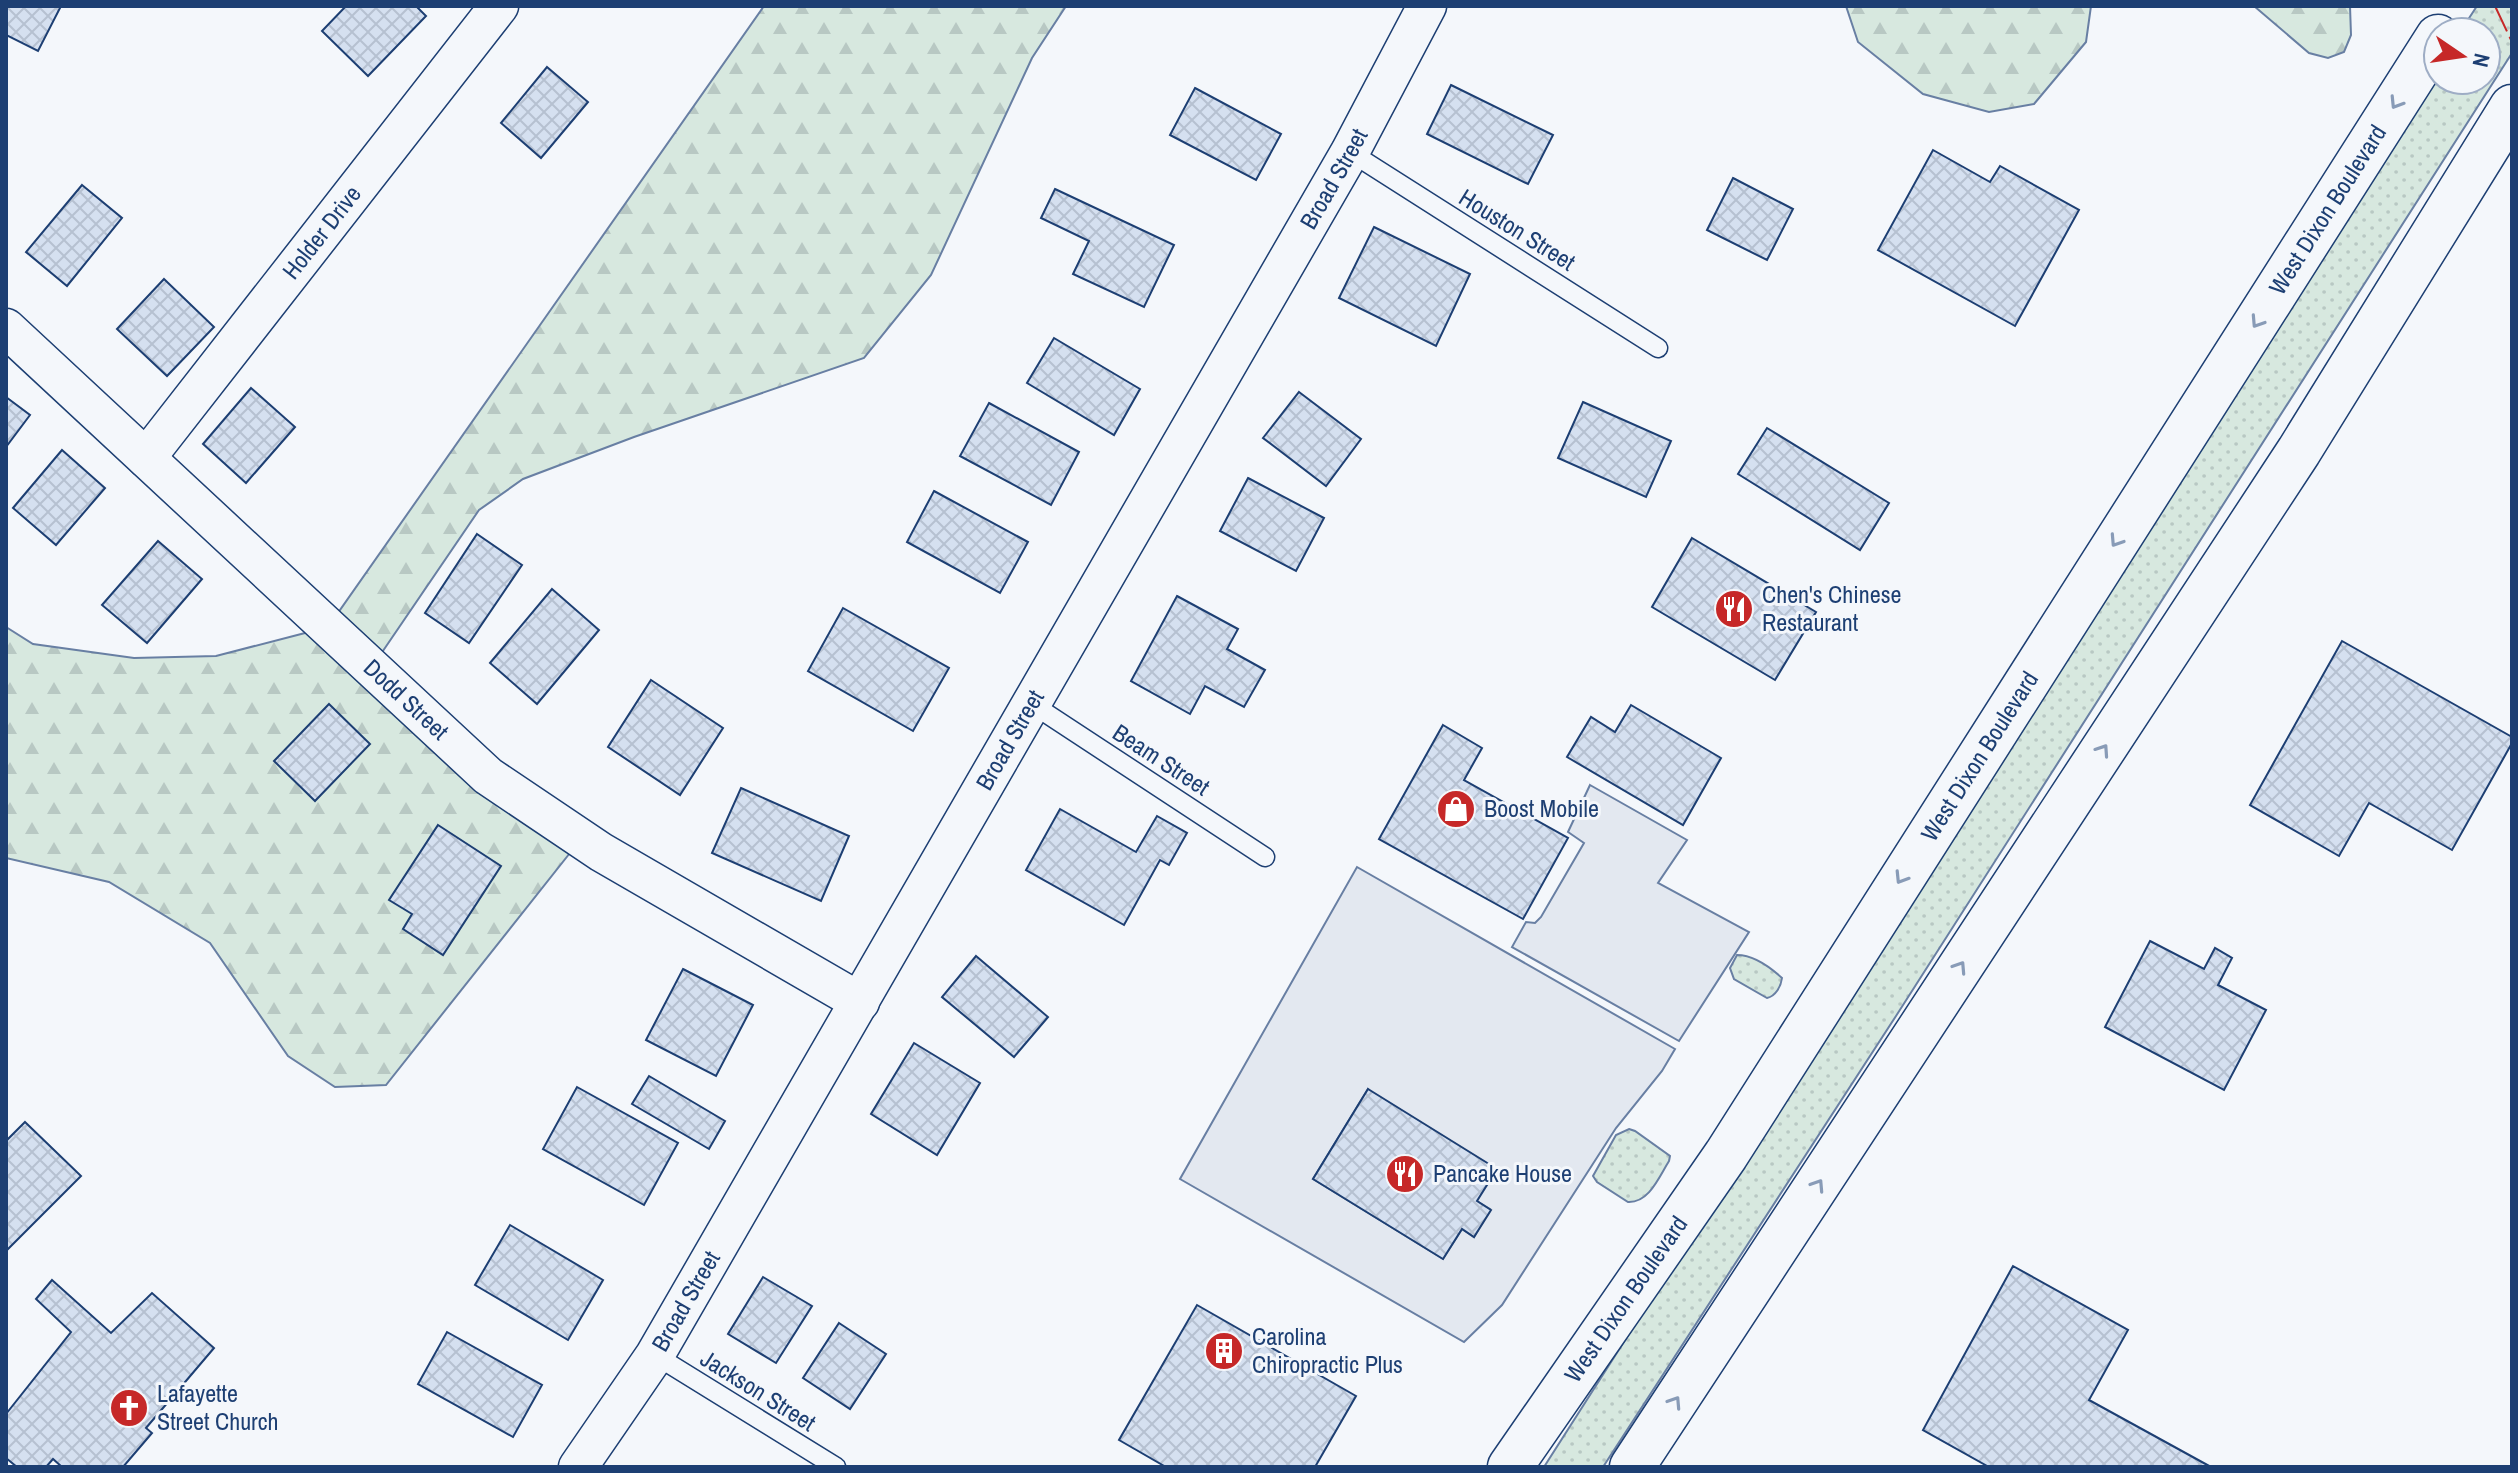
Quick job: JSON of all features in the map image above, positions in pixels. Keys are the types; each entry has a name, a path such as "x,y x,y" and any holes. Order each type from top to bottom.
{"highway":[{"name":"West Dixon Boulevard","path":"1510,1467 1726,1155 2422,62"},
{"path":"1632,1467 2299,451 2512,107"}],"street":[{"name":"Holder Drive","path":"146,458 499,6"},
{"name":"Broad Street","path":"578,1467 655,1355 1350,152 1427,6"},
{"name":"Dodd Street","path":"6,328 488,776 601,852 860,1002"}],"lane":[{"name":"Houston Street","path":"1350,152 1658,348"},
{"name":"Beam Street","path":"1032,704 1265,857"},
{"name":"Jackson Street","path":"655,1355 836,1467"}],"green space":[{"path":"764,6 1066,6 1032,58 931,275 864,358 634,437 523,479 479,510 372,667 581,839 386,1085 335,1087 288,1056 210,943 109,882 6,858 6,627 33,644 134,658 216,656 328,627"},
{"path":"1846,6 2091,6 2086,42 2034,104 1989,112 1923,94 1858,42"},
{"path":"2254,6 2350,6 2351,35 2344,52 2328,58 2309,53"},
{"path":"2477,6 2512,6 2512,53 2502,69 2502,16 2470,16"},
{"path":"2422,92 2422,96 2484,96 1896,1016 1603,1467 1544,1467"},
{"path":"1737,955 1761,962 1782,978 1775,993 1767,998 1734,979 1730,968"},
{"path":"1629,1129 1670,1156 1648,1194 1628,1202 1597,1182 1593,1176 1616,1135"}],"shaded area":[{"path":"1590,785 1687,840 1658,883 1749,932 1679,1041 1512,947 1526,922 1535,923 1541,917 1584,843 1568,832"},
{"path":"1357,867 1675,1049 1662,1071 1616,1128 1502,1305 1464,1342 1180,1179","holes":["1368,1089 1477,1201 1490,1209 1474,1237 1462,1229 1443,1259 1313,1179"]}],"building":[{"path":"6,6 61,6 38,51 6,35"},
{"path":"346,6 416,6 426,16 368,76 322,31"},
{"path":"547,67 588,102 541,158 501,123"},
{"path":"1451,85 1553,135 1528,184 1427,134"},
{"path":"1195,88 1281,134 1256,180 1170,135"},
{"path":"1933,150 1990,182 2000,166 2079,210 2015,326 1878,250"},
{"path":"1733,178 1793,209 1767,260 1707,230"},
{"path":"82,185 122,218 67,286 26,252"},
{"path":"1055,189 1174,245 1144,307 1073,274 1089,241 1041,218"},
{"path":"1374,227 1470,274 1436,346 1339,298"},
{"path":"164,279 214,327 167,376 117,329"},
{"path":"1054,338 1140,389 1114,435 1027,383"},
{"path":"251,388 295,427 246,483 203,444"},
{"path":"1299,392 1361,439 1326,486 1263,438"},
{"path":"6,397 30,415 6,447"},
{"path":"1583,402 1671,441 1646,497 1558,458"},
{"path":"989,403 1079,452 1051,505 960,456"},
{"path":"1767,428 1889,503 1860,550 1738,474"},
{"path":"62,450 105,488 56,545 13,508"},
{"path":"1248,478 1324,518 1296,571 1220,531"},
{"path":"934,491 1028,542 1000,593 907,542"},
{"path":"477,534 522,565 469,643 425,613"},
{"name":"Chen's Chinese Restaurant","path":"1692,538 1816,612 1775,680 1652,607"},
{"path":"158,541 202,579 147,643 102,605"},
{"path":"552,589 599,630 537,704 490,663"},
{"path":"1177,596 1238,629 1227,649 1265,670 1244,707 1205,686 1190,714 1131,681"},
{"path":"843,608 949,668 913,731 808,671"},
{"path":"2342,641 2512,737 2512,743 2452,850 2369,803 2339,856 2250,805"},
{"path":"651,680 723,728 680,795 608,747"},
{"path":"329,704 370,744 315,801 274,761"},
{"path":"1631,705 1721,758 1683,825 1567,757 1591,717 1615,732"},
{"name":"Boost Mobile","path":"1443,725 1482,748 1464,780 1568,838 1523,919 1379,839"},
{"path":"741,788 849,836 821,901 712,853"},
{"path":"1060,809 1136,852 1157,816 1187,833 1169,865 1160,860 1124,925 1026,870"},
{"path":"438,825 501,866 443,955 403,929 412,914 389,900"},
{"path":"2150,941 2204,969 2215,948 2232,958 2218,985 2266,1010 2224,1090 2105,1027"},
{"path":"976,956 1048,1017 1014,1057 942,997"},
{"path":"683,969 753,1005 716,1076 646,1040"},
{"path":"914,1043 980,1083 937,1155 871,1114"},
{"path":"649,1076 725,1121 709,1149 632,1104"},
{"path":"577,1087 678,1143 644,1205 543,1149"},
{"name":"Pancake House","path":"1368,1089 1497,1169 1477,1201 1491,1210 1474,1237 1462,1229 1443,1259 1313,1179"},
{"path":"25,1122 81,1176 6,1251 6,1141"},
{"path":"510,1225 603,1280 568,1340 475,1285"},
{"path":"2013,1266 2128,1330 2089,1400 2211,1467 1989,1467 1923,1430"},
{"path":"763,1277 812,1306 776,1363 728,1334"},
{"path":"52,1280 111,1333 152,1293 214,1348 146,1428 152,1433 123,1467 62,1467 53,1459 46,1467 17,1467 6,1458 6,1414 71,1332 36,1299"},
{"name":"Carolina Chiropractic Plus","path":"1197,1305 1356,1396 1315,1467 1166,1467 1119,1440"},
{"path":"839,1323 886,1354 850,1409 803,1378"},
{"path":"447,1332 542,1385 513,1437 418,1384"}],"power":[{"path":"2495,6 2512,42"}],"place":[{"name":"Chen's Chinese Restaurant","path":"1734,609"},
{"name":"Boost Mobile","path":"1456,809"},
{"name":"Pancake House","path":"1405,1174"},
{"name":"Carolina Chiropractic Plus","path":"1224,1351"},
{"name":"Lafayette Street Church","path":"129,1408"}]}
